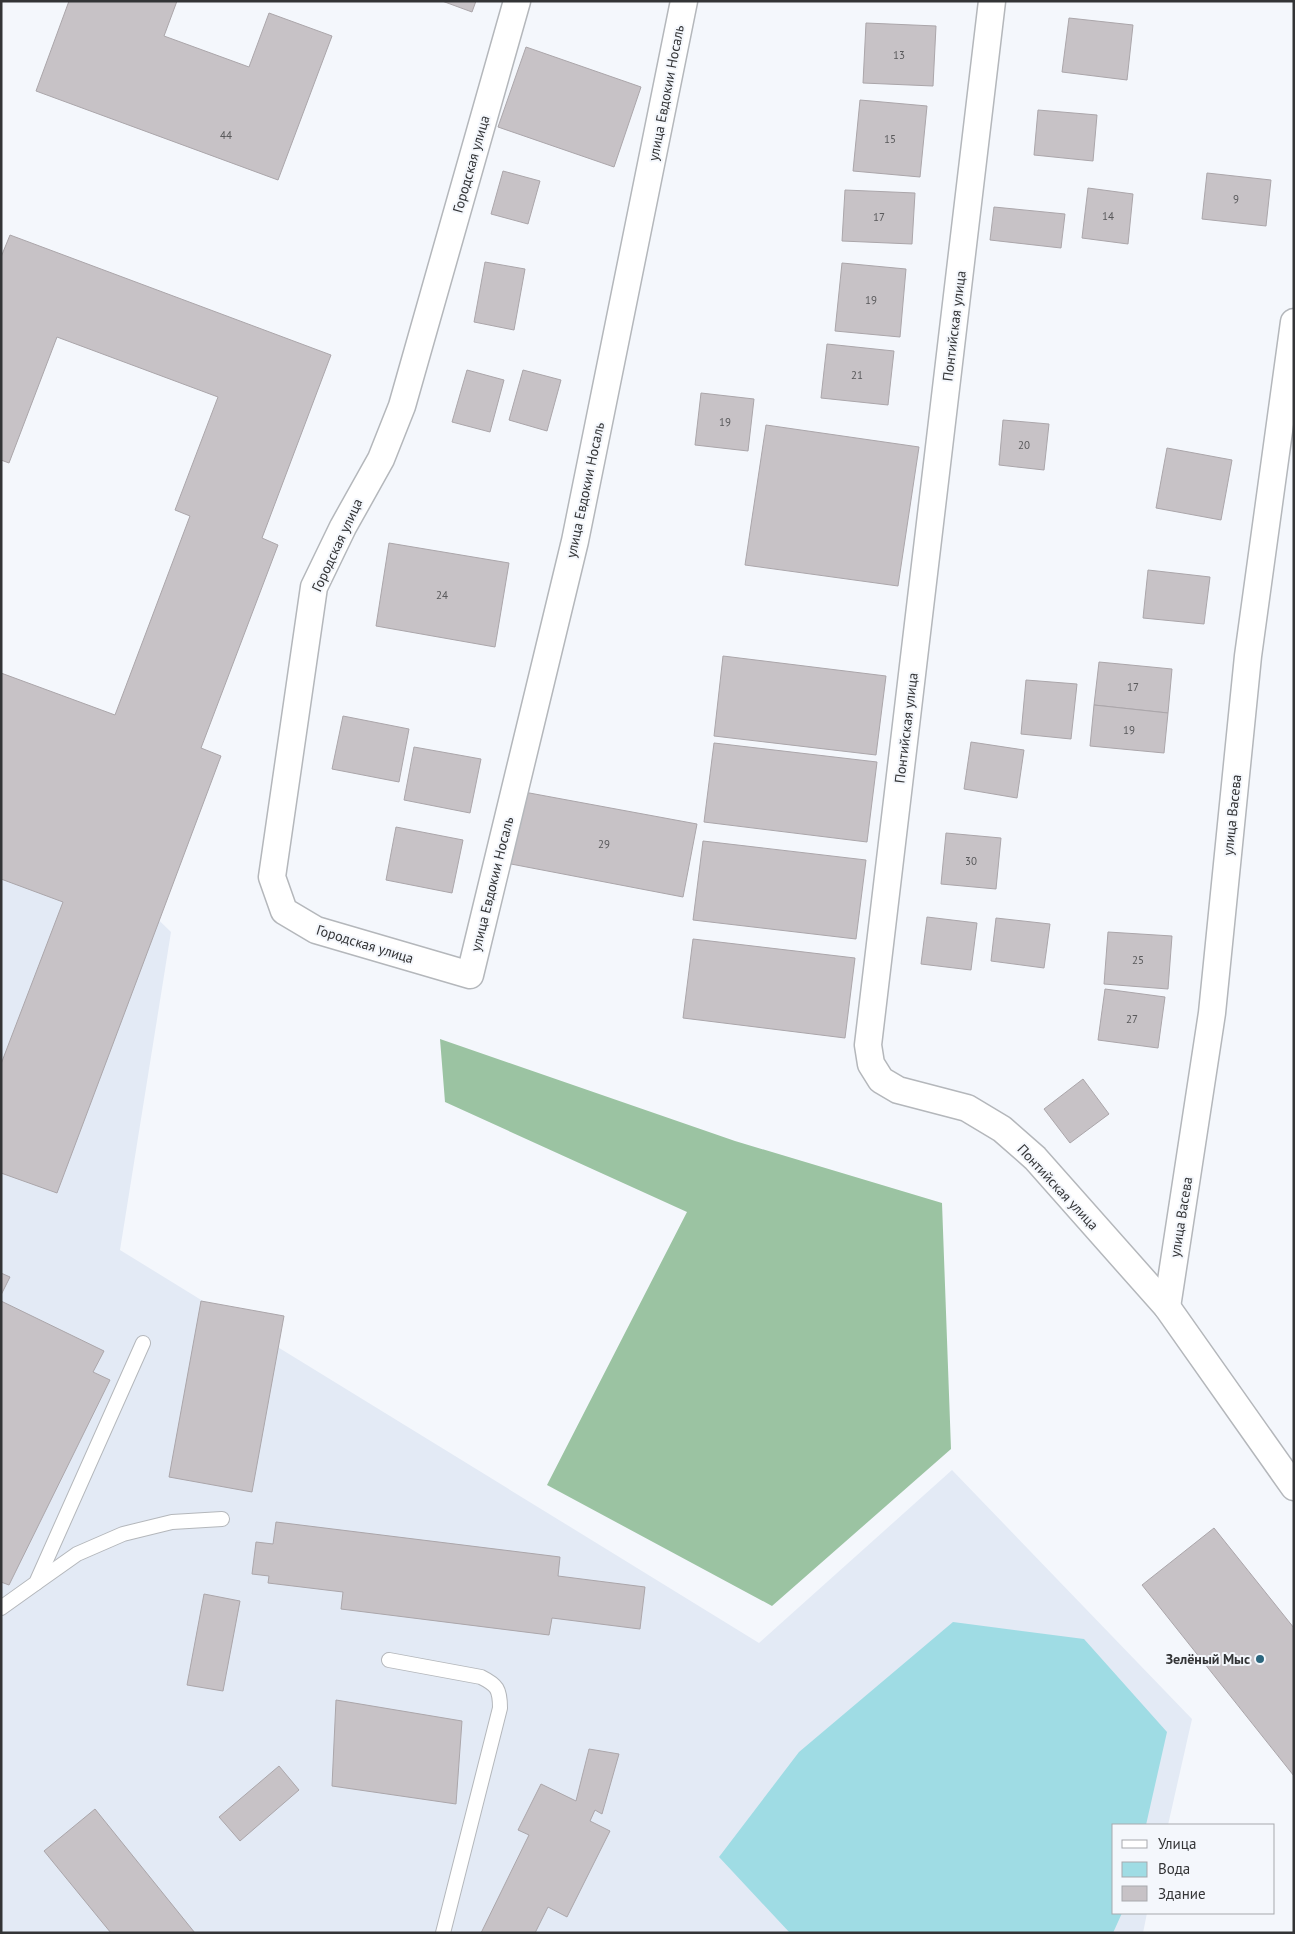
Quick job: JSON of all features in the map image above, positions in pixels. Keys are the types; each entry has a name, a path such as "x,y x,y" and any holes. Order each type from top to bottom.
{"street":[{"name":"Городская улица","path":"470,975 316,930 284,910 272,877 314,587 343,527 380,459 402,406 517,1"},
{"name":"улица Евдокии Носаль","path":"470,975 575,542 684,1"},
{"name":"Понтийская улица","path":"992,1 868,1045 870,1064 881,1080 898,1090 968,1108 1002,1129 1035,1158 1167,1307 1294,1487"},
{"name":"улица Васева","path":"1167,1307 1212,1013 1248,656 1294,322"}],"lane":[{"path":"36,1583 143,1343"},
{"path":"1,1608 77,1554 123,1534 172,1522 222,1520"},
{"path":"389,1660 481,1677 493,1683 500,1694 500,1708 443,1933"}],"shaded area":[{"path":"1,767 171,932 120,1250 759,1643 952,1470 1192,1719 1168,1824 1112,1824 1112,1914 1147,1914 1143,1933 1,1933"}],"green space":[{"path":"440,1039 735,1141 942,1203 951,1449 772,1606 547,1485 687,1212 445,1102"}],"water":[{"path":"953,1622 1084,1639 1167,1732 1146,1824 1112,1824 1112,1914 1122,1914 1113,1933 790,1933 719,1857 799,1752"}],"building":[{"path":"69,1 177,1 164,36 249,67 269,13 332,36 278,180 36,91"},
{"path":"442,1 476,1 472,12"},
{"path":"1069,18 1133,25 1127,80 1062,72"},
{"path":"866,23 936,26 933,86 863,83"},
{"path":"526,47 641,87 614,167 498,127"},
{"path":"860,100 927,106 920,177 853,171"},
{"path":"1038,110 1097,115 1093,161 1034,155"},
{"path":"503,171 540,181 528,224 491,214"},
{"path":"1207,173 1271,180 1266,226 1202,219"},
{"path":"1088,188 1133,194 1128,244 1082,238"},
{"path":"845,190 915,193 912,244 842,241"},
{"path":"994,207 1065,214 1061,248 990,240"},
{"path":"10,235 331,355 262,538 278,545 201,748 221,756 57,1193 1,1173 1,1064 63,902 1,879 1,673 115,715 190,516 175,510 218,397 57,337 9,463 1,460 1,257"},
{"path":"485,262 525,269 514,330 474,322"},
{"path":"842,263 906,269 900,337 835,331"},
{"path":"827,344 894,351 888,405 821,398"},
{"path":"467,370 504,380 490,432 452,422"},
{"path":"523,370 561,380 547,431 509,420"},
{"path":"701,393 754,399 748,451 695,445"},
{"path":"1003,420 1049,424 1044,470 999,465"},
{"path":"766,425 919,447 898,586 745,565"},
{"path":"1167,448 1232,460 1221,520 1156,508"},
{"path":"389,543 509,563 495,647 376,626"},
{"path":"1148,570 1210,577 1204,624 1143,618"},
{"path":"723,656 886,676 876,755 714,736"},
{"path":"1099,662 1172,669 1168,713 1094,705"},
{"path":"1026,680 1077,684 1071,739 1021,734"},
{"path":"1094,705 1168,713 1164,753 1090,746"},
{"path":"343,716 409,729 399,782 332,769"},
{"path":"971,742 1024,750 1017,798 964,789"},
{"path":"714,743 877,762 867,842 704,822"},
{"path":"414,747 481,759 470,813 404,800"},
{"path":"524,792 697,824 683,897 511,864"},
{"path":"396,827 463,840 452,893 386,880"},
{"path":"946,833 1001,838 996,889 941,884"},
{"path":"703,841 866,860 856,939 693,920"},
{"path":"927,917 977,923 971,970 921,964"},
{"path":"996,918 1050,924 1044,968 991,961"},
{"path":"1108,932 1172,936 1168,989 1104,984"},
{"path":"693,939 855,958 845,1038 683,1018"},
{"path":"1105,989 1165,997 1158,1048 1098,1040"},
{"path":"1083,1079 1109,1114 1070,1143 1044,1109"},
{"path":"1,1273 10,1277 1,1295"},
{"path":"1,1301 104,1351 93,1372 110,1380 9,1585 1,1582"},
{"path":"201,1301 284,1316 252,1492 169,1477"},
{"path":"276,1522 560,1557 558,1576 645,1587 640,1629 552,1618 549,1635 341,1609 343,1592 268,1583 269,1576 252,1574 256,1542 273,1544"},
{"path":"1214,1528 1294,1628 1294,1776 1142,1585"},
{"path":"204,1594 240,1601 223,1691 187,1685"},
{"path":"336,1700 462,1721 456,1804 332,1786"},
{"path":"589,1749 619,1754 602,1814 595,1810 590,1821 610,1831 567,1917 548,1907 535,1933 481,1933 529,1835 518,1830 541,1784 576,1801"},
{"path":"279,1766 299,1790 240,1841 219,1817"},
{"path":"95,1809 195,1933 111,1933 44,1851"}],"place":[{"name":"Зелёный Мыс","path":"1260,1659"}]}
